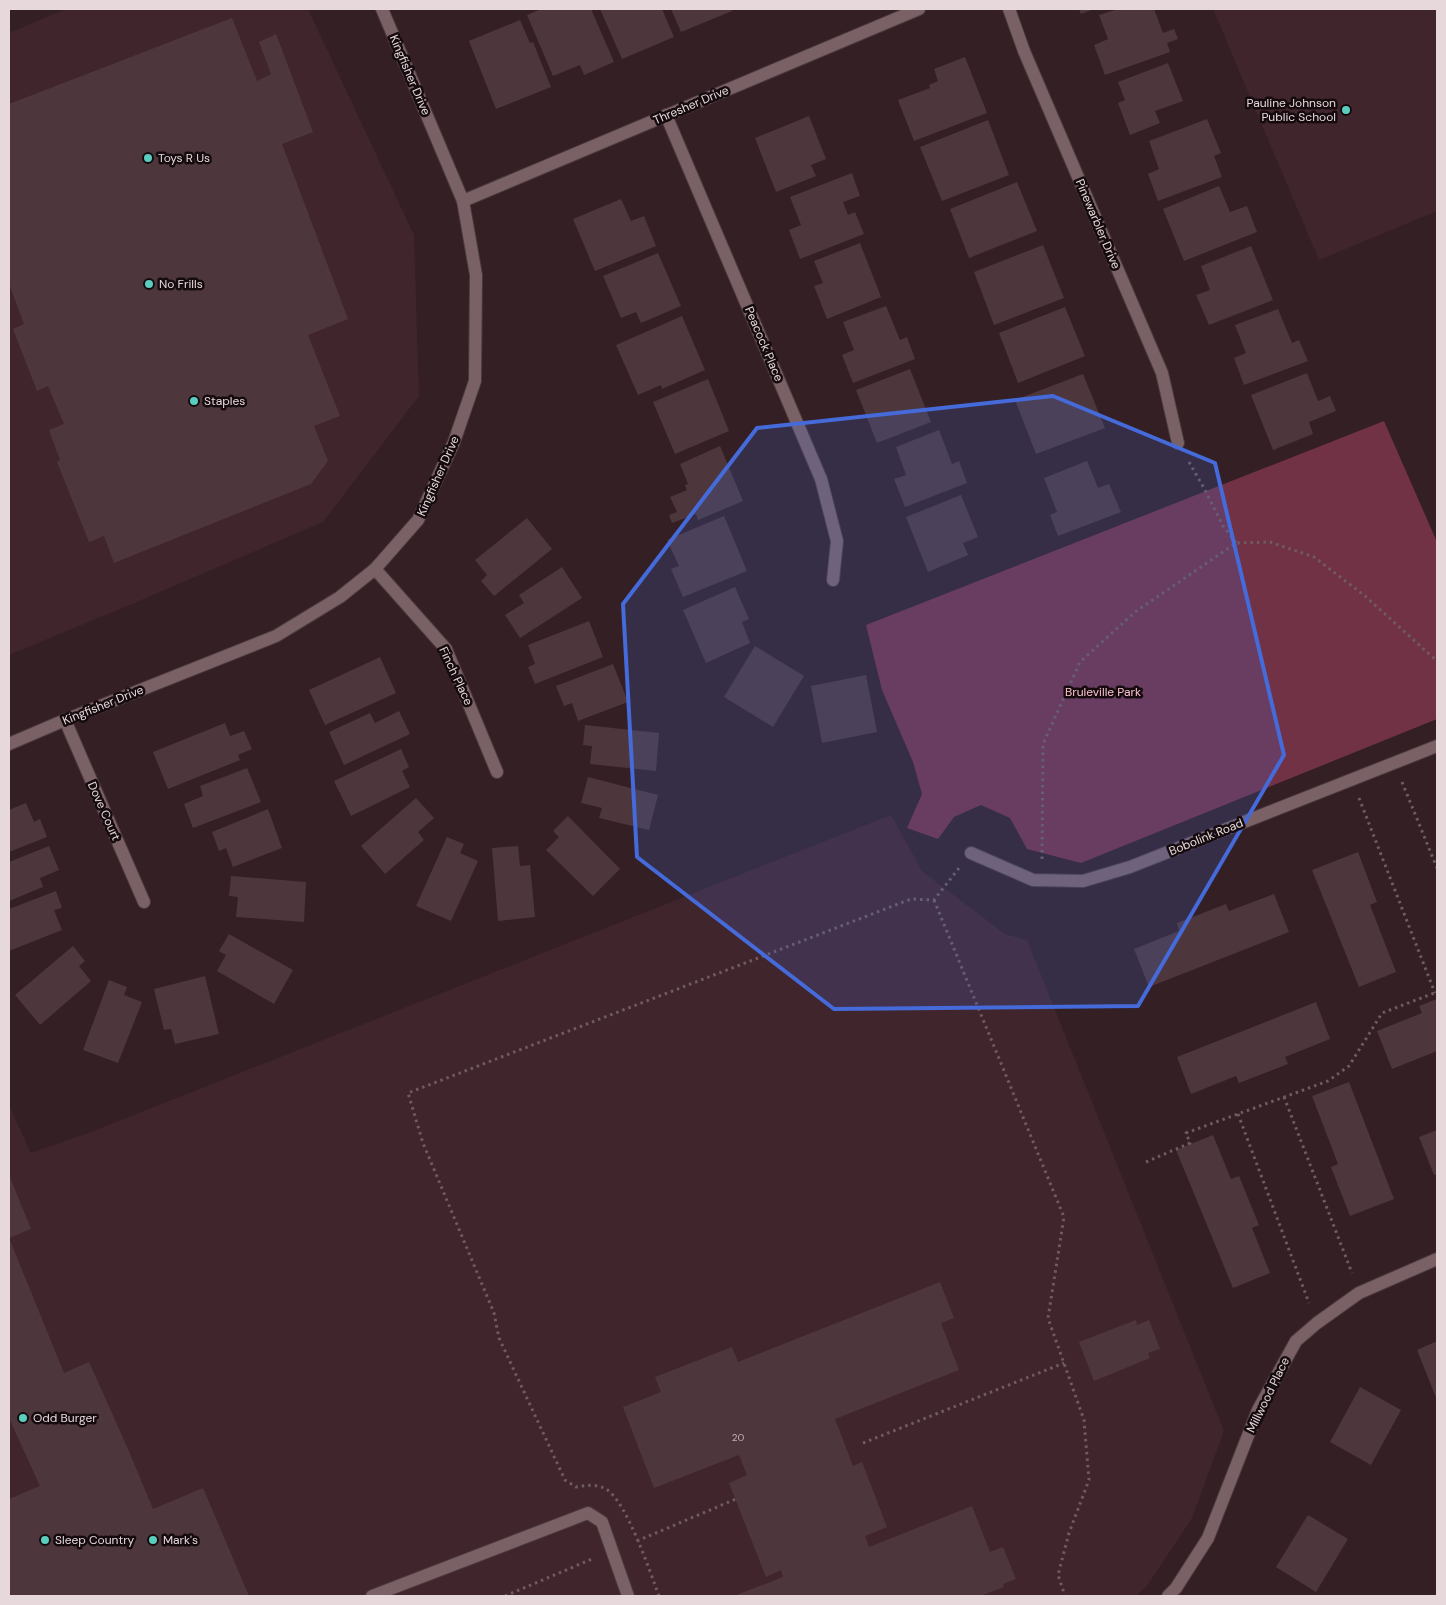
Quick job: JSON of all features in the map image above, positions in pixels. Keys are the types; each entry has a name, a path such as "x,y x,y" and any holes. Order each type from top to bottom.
{"street":[{"name":"Kingfisher Drive","path":"9,744 276,636 340,597 375,569 418,520 454,442 475,381 476,275 462,201 382,9"},
{"name":"Thresher Drive","path":"462,201 919,9"},
{"name":"Pinewarbler Drive","path":"1009,9 1024,51 1162,373 1178,443"},
{"name":"Peacock Place","path":"666,115 821,479 837,541 833,580"},
{"name":"Finch Place","path":"375,569 446,649 498,772"},
{"name":"Dove Court","path":"65,720 144,902"},
{"name":"Bobolink Road","path":"971,853 1033,880 1083,882 1130,867 1437,746"},
{"name":"Millwood Place","path":"1168,1596 1176,1588 1208,1538 1258,1410 1296,1341 1359,1292 1437,1258"},
{"path":"372,1596 588,1513 602,1522 628,1596"}],"path":[{"path":"1178,443 1223,526 1236,543"},
{"path":"1043,880 1043,744 1080,662 1135,612 1236,543 1270,542 1314,557 1365,596 1437,661"},
{"path":"1395,763 1437,868"},
{"path":"1146,1162 1190,1144 1186,1133 1328,1081 1349,1066 1382,1013 1436,993 1352,779"},
{"path":"934,900 971,853"},
{"path":"659,1596 638,1540 618,1500 605,1488 595,1485 576,1487 565,1480 500,1338 494,1313 424,1143 408,1093 911,900 934,900"},
{"path":"934,900 1064,1218 1048,1318 1084,1420 1089,1480 1069,1533 1058,1575 1065,1596"},
{"path":"1284,1097 1359,1292"},
{"path":"1238,1114 1317,1323"},
{"path":"863,1443 1064,1363"}],"highlighted area":[{"path":"1053,396 1215,463 1284,755 1138,1006 834,1009 637,857 623,604 757,428"}],"shaded area":[{"path":"66,9 308,9 414,235 419,396 323,522 9,655 9,33"},
{"name":"Pauline Johnson Public School","path":"1213,9 1437,9 1437,211 1319,260"},
{"path":"891,815 922,871 1005,934 1027,940 1224,1431 1192,1518 1147,1586 1136,1596 9,1596 9,1105 31,1153 91,1132"}],"green space":[{"name":"Bruleville Park","path":"1384,421 1437,542 1437,719 1081,863 1027,849 1010,818 981,805 954,817 938,839 907,828 922,794 913,762 882,690 866,625"}],"building":[{"path":"541,9 591,9 614,62 584,75 580,65 553,76 527,15"},
{"path":"600,9 662,9 674,37 622,59"},
{"path":"671,9 731,9 732,11 681,32"},
{"path":"1079,9 1094,9 1081,14"},
{"path":"1118,9 1154,9 1163,33 1174,29 1178,39 1167,43 1170,52 1105,75 1094,45 1108,39 1099,15"},
{"path":"232,18 257,81 271,74 259,42 276,34 313,132 282,144 348,319 308,335 340,416 314,426 328,461 311,484 114,563 104,536 89,542 57,462 60,460 49,430 64,424 48,386 37,391 13,329 24,324 9,284 9,104"},
{"path":"520,20 530,43 533,42 551,87 496,109 469,41"},
{"path":"965,57 987,113 914,141 898,100 930,88 929,85 938,81 934,69"},
{"path":"1168,63 1183,101 1155,111 1160,123 1130,135 1118,103 1125,100 1118,82"},
{"path":"809,116 826,159 811,165 816,176 776,192 755,138"},
{"path":"1207,119 1221,153 1214,156 1222,177 1158,201 1148,174 1159,169 1149,141"},
{"path":"988,120 1009,175 942,201 920,147"},
{"path":"852,173 860,196 843,202 848,215 855,212 864,234 800,259 789,230 801,225 790,197"},
{"path":"1017,182 1037,231 969,258 950,209"},
{"path":"1219,186 1230,212 1247,206 1257,232 1184,261 1163,209"},
{"path":"621,199 631,221 644,216 656,246 595,271 573,219"},
{"path":"860,243 881,297 827,319 814,286 823,283 814,261"},
{"path":"1043,245 1064,298 994,325 974,272"},
{"path":"1251,246 1273,300 1209,325 1196,295 1210,290 1201,266"},
{"path":"658,253 681,306 641,323 636,312 621,318 603,276"},
{"path":"886,306 900,340 907,337 915,359 853,383 842,355 854,350 843,322"},
{"path":"1065,307 1085,356 1018,383 999,333"},
{"path":"1278,309 1292,343 1299,340 1308,361 1244,385 1234,358 1246,353 1235,325"},
{"path":"682,316 705,370 662,389 661,385 638,395 616,345"},
{"path":"910,369 931,422 877,443 856,390"},
{"path":"1307,373 1318,401 1330,396 1336,411 1309,422 1313,434 1273,450 1251,395"},
{"path":"1083,374 1105,428 1036,454 1015,400"},
{"path":"708,379 729,431 675,454 653,402"},
{"path":"939,430 952,464 959,461 967,483 905,507 894,479 906,475 896,447"},
{"path":"720,446 743,501 698,520 696,514 672,523 669,515 677,512 670,497 687,490 685,485 688,484 680,464"},
{"path":"1087,461 1098,488 1109,484 1121,512 1058,536 1050,515 1057,512 1044,478"},
{"path":"961,495 978,537 963,543 968,555 928,572 906,517"},
{"path":"724,516 747,571 683,597 671,569 679,566 667,540"},
{"path":"527,518 552,549 494,596 481,581 487,575 475,560"},
{"path":"562,567 582,598 520,638 505,615 524,603 519,595"},
{"path":"735,587 749,619 742,622 750,643 706,663 683,610"},
{"path":"589,621 603,657 535,684 528,667 535,664 528,645"},
{"path":"755,646 804,676 773,727 724,697"},
{"path":"380,657 396,693 325,725 309,690"},
{"path":"613,664 628,702 578,721 572,703 564,706 556,686"},
{"path":"866,675 877,732 822,743 811,686"},
{"path":"399,711 410,734 344,765 329,732 370,713 375,723"},
{"path":"225,723 230,736 244,731 252,749 238,755 240,760 168,789 153,752"},
{"path":"585,725 659,733 656,771 590,764 592,746 583,745"},
{"path":"401,749 409,767 402,771 410,787 351,816 334,781"},
{"path":"247,768 261,802 193,828 184,804 203,796 200,786"},
{"path":"588,777 658,795 649,830 599,818 602,808 581,803"},
{"path":"416,798 434,818 418,832 424,840 385,874 361,846"},
{"path":"26,803 34,822 40,819 47,837 9,852 9,810"},
{"path":"268,809 282,848 233,867 226,848 219,851 212,832"},
{"path":"568,816 620,869 593,896 546,850 559,837 553,831"},
{"path":"447,837 464,844 460,853 478,861 451,921 416,906"},
{"path":"49,846 59,870 40,878 43,887 9,901 9,862"},
{"path":"518,846 520,866 530,865 535,917 498,921 492,848"},
{"path":"1358,852 1377,902 1370,905 1396,972 1359,987 1312,870"},
{"path":"231,876 306,882 304,922 236,917 238,897 229,896"},
{"path":"56,891 62,908 54,910 62,930 9,951 9,909"},
{"path":"1274,894 1289,932 1149,987 1134,949 1179,931 1177,923 1226,904 1229,911"},
{"path":"229,934 293,970 274,1004 217,971 226,955 219,951"},
{"path":"73,946 85,961 79,966 91,981 40,1025 15,995"},
{"path":"205,976 219,1034 175,1044 171,1029 164,1030 154,989"},
{"path":"109,980 127,987 124,995 142,1002 118,1063 83,1050"},
{"path":"1437,999 1437,1051 1392,1069 1377,1031 1422,1013 1419,1006"},
{"path":"1316,1002 1330,1039 1285,1057 1288,1064 1239,1083 1236,1076 1191,1094 1177,1057"},
{"path":"1349,1082 1394,1199 1350,1216 1331,1167 1338,1164 1312,1096"},
{"path":"1437,1130 1437,1174 1434,1175 1419,1137"},
{"path":"1213,1135 1231,1179 1239,1176 1259,1225 1252,1228 1270,1273 1233,1288 1176,1150"},
{"path":"9,1175 31,1229 9,1238"},
{"path":"9,1238 64,1373 89,1362 153,1509 203,1488 249,1596 9,1596 9,1499 40,1486 9,1418"},
{"path":"940,1282 954,1318 941,1323 959,1370 835,1419 853,1466 862,1462 887,1527 865,1536 869,1547 972,1506 990,1552 1003,1547 1016,1579 1003,1584 1004,1587 980,1596 734,1596 783,1577 781,1570 766,1577 729,1483 747,1475 739,1455 654,1488 623,1407 661,1392 655,1377 732,1347 738,1362"},
{"path":"1136,1320 1137,1325 1149,1320 1160,1349 1148,1353 1150,1358 1094,1381 1079,1342"},
{"path":"1437,1341 1437,1400 1417,1350"},
{"path":"1360,1387 1401,1410 1371,1465 1330,1442"},
{"path":"1308,1515 1348,1539 1316,1592 1276,1567"}],"place":[{"name":"Pauline Johnson Public School","path":"1346,110"},
{"name":"Toys R Us","path":"148,158"},
{"name":"No Frills","path":"149,284"},
{"name":"Staples","path":"194,401"},
{"name":"Odd Burger","path":"23,1418"},
{"name":"Sleep Country","path":"45,1540"},
{"name":"Mark's","path":"153,1540"}]}
